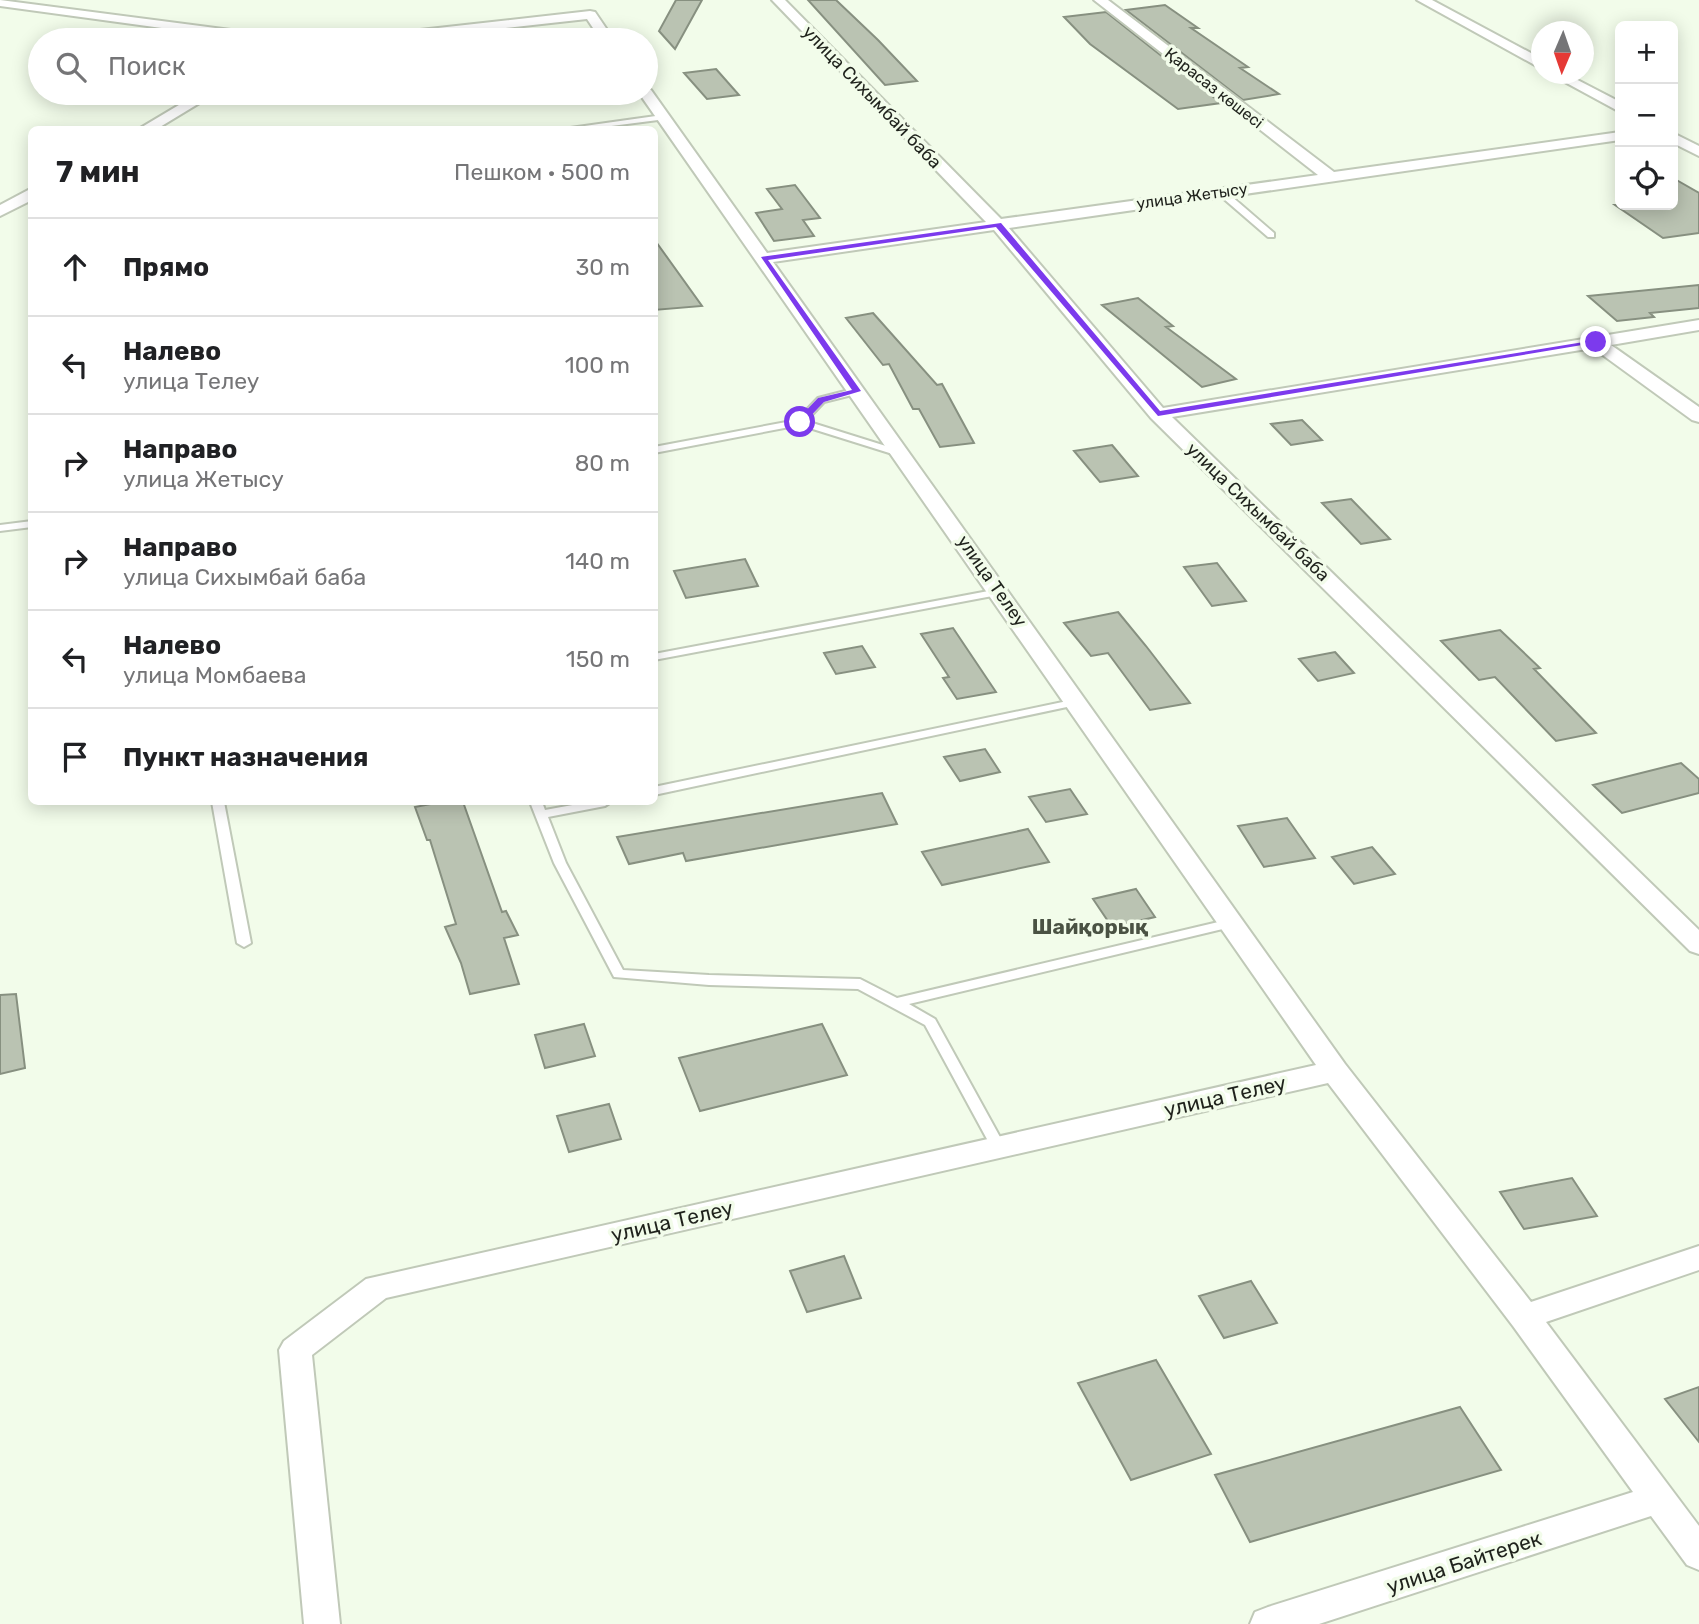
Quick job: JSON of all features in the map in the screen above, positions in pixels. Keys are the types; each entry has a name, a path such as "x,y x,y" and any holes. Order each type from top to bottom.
{"street":[{"path":"590,0 590,15 599,28"},
{"name":"улица Сихымбай баба","path":"778,0 998,225 1158,414 1699,945"},
{"name":"Қарасаз көшесі","path":"1100,0 1329,176"},
{"path":"1423,0 1531,59"},
{"path":"0,2 190,28"},
{"path":"474,28 590,15"},
{"path":"1576,84 1615,105"},
{"path":"151,126 188,105"},
{"name":"улица Телеу","path":"654,105 1335,1071 1524,1317 1699,1554"},
{"name":"улица Жетысу","path":"764,258 1615,137"},
{"path":"1678,140 1699,152"},
{"path":"0,211 28,195"},
{"path":"1158,414 1699,326"},
{"path":"1596,342 1699,416"},
{"name":"улица Телеу","path":"322,1624 295,1350 377,1288 1335,1071"},
{"path":"1524,1317 1699,1258"},
{"name":"улица Байтерек","path":"1268,1624 1659,1499"}],"lane":[{"path":"591,126 663,117"},
{"path":"1220,191 1271,235"},
{"path":"800,422 821,400 857,391"},
{"path":"658,449 800,422 902,454"},
{"path":"0,528 28,524"},
{"path":"658,656 999,592"},
{"path":"658,790 1077,702"},
{"path":"220,805 244,943"},
{"path":"572,805 539,808 560,863 618,974 709,980 860,984 930,1022 999,1148"},
{"path":"895,1003 1231,923"}],"building":[{"path":"676,0 702,0 675,49 659,31"},
{"path":"808,0 836,0 917,81 885,85"},
{"path":"1165,5 1198,28 1191,28 1248,67 1240,68 1279,94 1243,100 1126,10"},
{"path":"1106,12 1221,103 1178,109 1090,44 1064,17"},
{"path":"716,69 739,95 707,99 684,73"},
{"path":"1678,181 1699,193 1699,233 1663,238 1622,210 1678,210"},
{"path":"795,185 820,218 803,220 814,236 774,241 756,213 782,209 767,189"},
{"path":"658,245 702,306 658,310"},
{"path":"1699,285 1699,308 1650,313 1654,317 1617,321 1588,296"},
{"path":"1138,298 1173,326 1166,327 1236,379 1202,387 1102,305"},
{"path":"873,313 937,385 942,384 974,443 940,447 919,409 913,409 889,364 883,365 846,318"},
{"path":"1302,420 1322,440 1291,445 1271,424"},
{"path":"1112,445 1138,476 1100,482 1074,451"},
{"path":"1351,499 1390,539 1361,544 1322,503"},
{"path":"745,559 758,586 686,598 674,571"},
{"path":"1217,563 1246,601 1212,606 1184,567"},
{"path":"1118,612 1190,703 1150,710 1108,653 1091,656 1064,623"},
{"path":"953,628 996,692 957,699 943,678 949,677 921,634"},
{"path":"1500,630 1540,668 1534,669 1596,733 1556,741 1495,677 1479,680 1441,641"},
{"path":"862,646 875,667 836,674 824,653"},
{"path":"1335,652 1354,673 1318,681 1299,659"},
{"path":"985,749 1000,772 960,781 944,757"},
{"path":"1681,763 1699,779 1699,793 1622,813 1593,785"},
{"path":"1070,789 1087,814 1046,822 1029,797"},
{"path":"882,793 897,824 686,861 683,853 629,864 617,837"},
{"path":"464,805 502,912 506,911 518,935 504,938 519,984 470,994 461,963 445,927 456,924 430,840 427,840 415,807"},
{"path":"1287,818 1315,858 1264,867 1238,826"},
{"path":"1028,829 1049,862 942,885 922,852"},
{"path":"1372,847 1395,874 1354,884 1332,857"},
{"path":"1136,889 1155,917 1112,927 1093,899"},
{"path":"16,994 25,1068 0,1074 0,995"},
{"path":"584,1024 595,1056 545,1068 535,1035"},
{"path":"822,1024 847,1075 700,1111 679,1058"},
{"path":"609,1104 621,1139 569,1152 557,1116"},
{"path":"1572,1178 1597,1216 1524,1229 1500,1192"},
{"path":"844,1256 861,1298 807,1312 790,1271"},
{"path":"1251,1281 1277,1323 1224,1338 1199,1296"},
{"path":"1156,1360 1211,1454 1131,1480 1078,1383"},
{"path":"1699,1387 1699,1442 1665,1399"},
{"path":"1460,1407 1501,1470 1250,1542 1215,1475"}],"district":[{"name":"Шайқорық","path":"1090,926"}],"route":[{"path":"800,422 821,400 857,391 764,258 998,225 1158,414 1596,342"}]}
